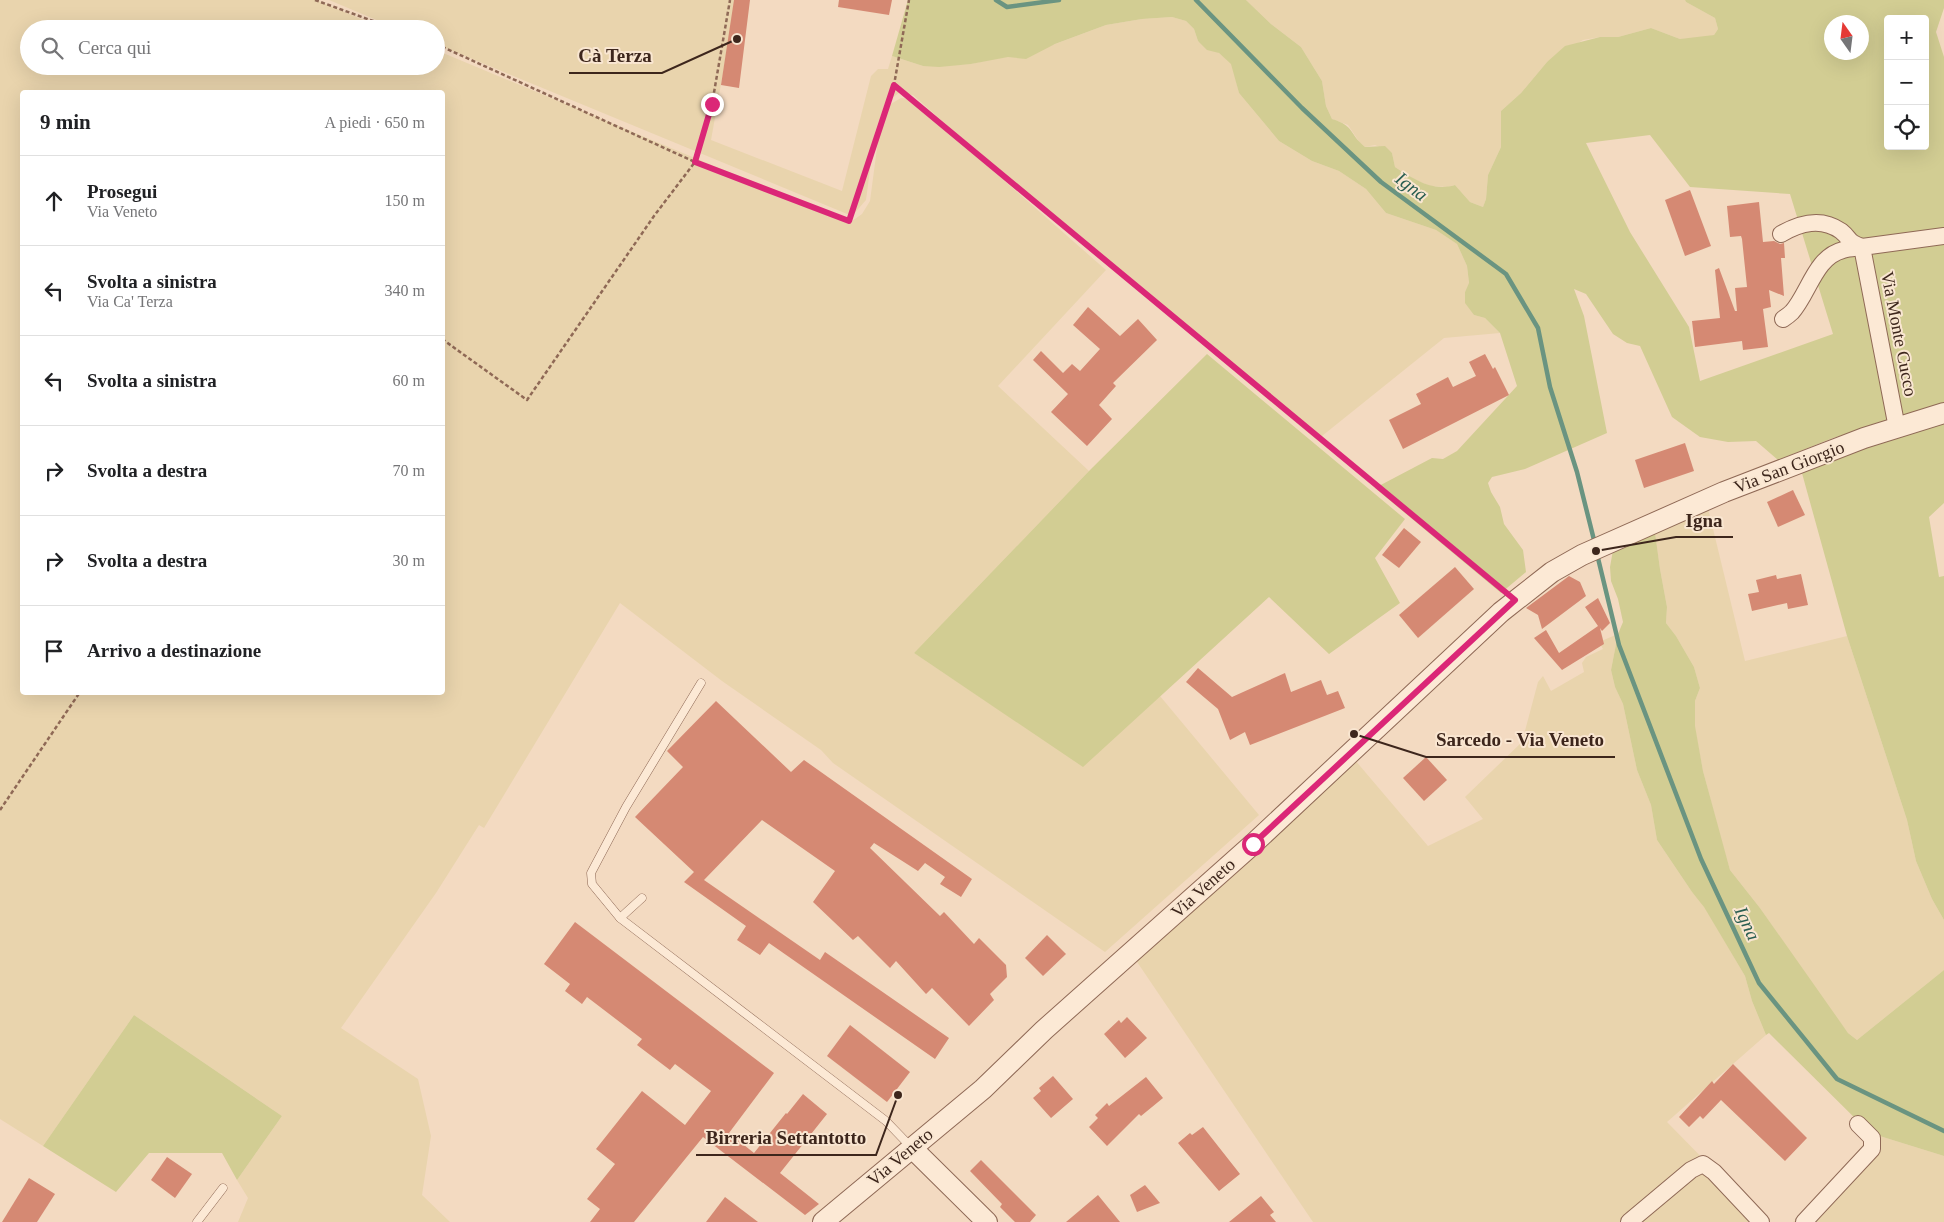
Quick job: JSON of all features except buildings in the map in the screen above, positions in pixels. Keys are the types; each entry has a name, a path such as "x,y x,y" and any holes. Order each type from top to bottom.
{"street":[{"path":"1781,234 1804,223 1821,222 1835,227 1851,243 1862,247"},
{"path":"1783,319 1792,312 1814,276 1832,255 1842,250 1944,236"},
{"name":"Via Monte Cucco","path":"1862,247 1897,428"},
{"name":"Via San Giorgio","path":"1582,555 1724,492 1864,438 1944,413"},
{"name":"Via Veneto","path":"823,1222 983,1088 1044,1030 1253,844 1515,600 1552,572 1582,555"},
{"path":"1804,1222 1872,1149 1872,1138 1858,1124"},
{"path":"912,1148 987,1222"},
{"path":"1629,1222 1691,1170 1703,1164 1714,1172 1761,1222"}],"lane":[{"path":"701,683 626,806 591,873 592,884 620,918 886,1121 912,1148"},
{"path":"620,918 642,898"},
{"path":"197,1222 223,1188"}],"path":[{"path":"315,0 370,20"},
{"path":"445,341 526,400 654,216 695,162 712,104 730,0"},
{"path":"445,48 695,162 849,221 894,85 909,0"},
{"path":"894,85 1515,600"},
{"path":"0,810 78,695"}],"shaded area":[{"path":"0,0 316,0 364,20 20,20 20,75 445,75 445,54 714,166 852,221 862,214 870,201 879,133 889,105 901,98 911,99 1106,270 998,386 1089,471 914,653 1083,766 1160,696 1259,815 1105,952 833,763 821,750 722,681 620,603 484,828 479,825 436,893 341,1028 418,1079 431,1136 422,1195 450,1222 238,1222 248,1198 237,1180 282,1116 134,1015 43,1146 0,1119"},
{"path":"329,0 736,0 711,140 842,191 871,76 878,69 888,69 892,56 923,66 971,64 1050,46 1106,25 1142,19 1172,17 1186,21 1194,29 1198,41 1219,53 1232,64 1239,93 1279,141 1312,161 1339,171 1366,189 1386,213 1436,230 1457,244 1467,266 1469,284 1465,292 1474,315 1485,318 1500,333 1444,338 1317,440 1060,225 913,95 899,93 885,103 875,132 866,200 852,216 445,48 445,20 377,20"},
{"path":"908,0 1246,0 1271,24 1301,47 1322,81 1326,106 1332,119 1345,125 1365,147 1385,146 1392,153 1395,167 1409,176 1431,186 1447,187 1455,185 1470,202 1483,207 1486,199 1488,175 1501,147 1501,111 1521,93 1547,62 1565,46 1600,37 1618,37 1651,28 1680,39 1714,35 1718,29 1715,18 1685,0 1944,0 1944,8 1936,32 1944,57 1944,405 1833,438 1778,460 1756,441 1728,442 1700,437 1672,417 1640,346 1627,343 1613,334 1586,294 1574,289 1584,316 1607,433 1525,469 1492,477 1488,483 1500,507 1504,524 1523,550 1526,572 1501,593 1375,488 1432,458 1443,459 1457,451 1517,386 1500,333 1485,318 1474,315 1465,303 1465,292 1469,283 1467,266 1457,244 1436,230 1386,213 1366,189 1339,171 1312,161 1279,141 1239,93 1231,64 1219,53 1207,50 1198,41 1194,29 1186,21 1172,17 1142,19 1106,25 1055,44 1026,59 1008,57 971,64 939,67 923,66 892,56","holes":["1650,135 1690,187 1790,194 1833,334 1700,381 1689,327 1630,232 1586,143"]},
{"path":"1246,0 1685,0 1715,18 1718,29 1714,35 1702,38 1680,39 1651,28 1618,37 1600,37 1583,40 1547,62 1521,93 1501,111 1501,147 1488,175 1486,199 1483,207 1470,202 1455,185 1448,187 1430,186 1416,180 1395,167 1392,153 1375,145 1365,147 1360,143 1348,125 1332,119 1326,106 1322,81 1301,47 1271,24"},
{"path":"1207,354 1405,519 1375,558 1400,603 1329,654 1269,597 1083,767 914,653 1089,471"},
{"path":"1944,419 1944,503 1929,517 1939,577 1944,576 1944,920 1932,899 1916,861 1907,820 1847,636 1800,466"},
{"path":"1707,504 1745,661 1847,636 1907,820 1916,861 1932,899 1944,920 1944,970 1857,1040 1848,1033 1828,1007 1760,908 1730,870 1722,843 1703,771 1694,725 1695,701 1700,688 1694,667 1666,623 1667,607 1654,525"},
{"path":"1654,525 1667,607 1666,623 1694,667 1700,688 1695,701 1695,726 1703,771 1730,870 1760,908 1848,1033 1857,1040 1944,970 1944,1156 1870,1133 1769,1033 1766,1035 1752,1001 1745,976 1704,907 1657,840 1651,805 1637,770 1623,704 1615,687 1611,670 1618,634 1623,622 1618,599 1611,581 1610,567 1615,539"},
{"path":"1618,634 1611,670 1615,687 1623,704 1637,770 1651,805 1657,840 1692,892 1704,906 1745,976 1752,1001 1766,1035 1667,1122 1765,1222 1313,1222 1129,950 1349,753 1428,846 1483,819 1465,797 1522,742 1538,682 1543,676 1551,691 1584,672 1582,663 1586,657 1603,649 1599,642"},
{"path":"134,1015 282,1116 237,1180 222,1153 149,1153 116,1192 43,1146"},
{"path":"1870,1133 1944,1156 1944,1222 1793,1222 1834,1193"}],"waterway":[{"name":"Igna","path":"996,0 1007,7 1059,0"},
{"name":"Igna","path":"1196,0 1302,108 1381,182 1506,274 1538,328 1550,387 1577,472 1595,544"},
{"name":"Igna","path":"1597,554 1619,645 1701,859 1759,983 1837,1079 1944,1131"}],"place":[{"name":"Cà Terza","path":"737,39"},
{"name":"Igna","path":"1596,551"},
{"name":"Sarcedo - Via Veneto","path":"1354,734"},
{"name":"Birreria Settantotto","path":"898,1095"}],"route":[{"path":"712,104 695,162 849,221 894,85 1515,600 1253,844"}]}
